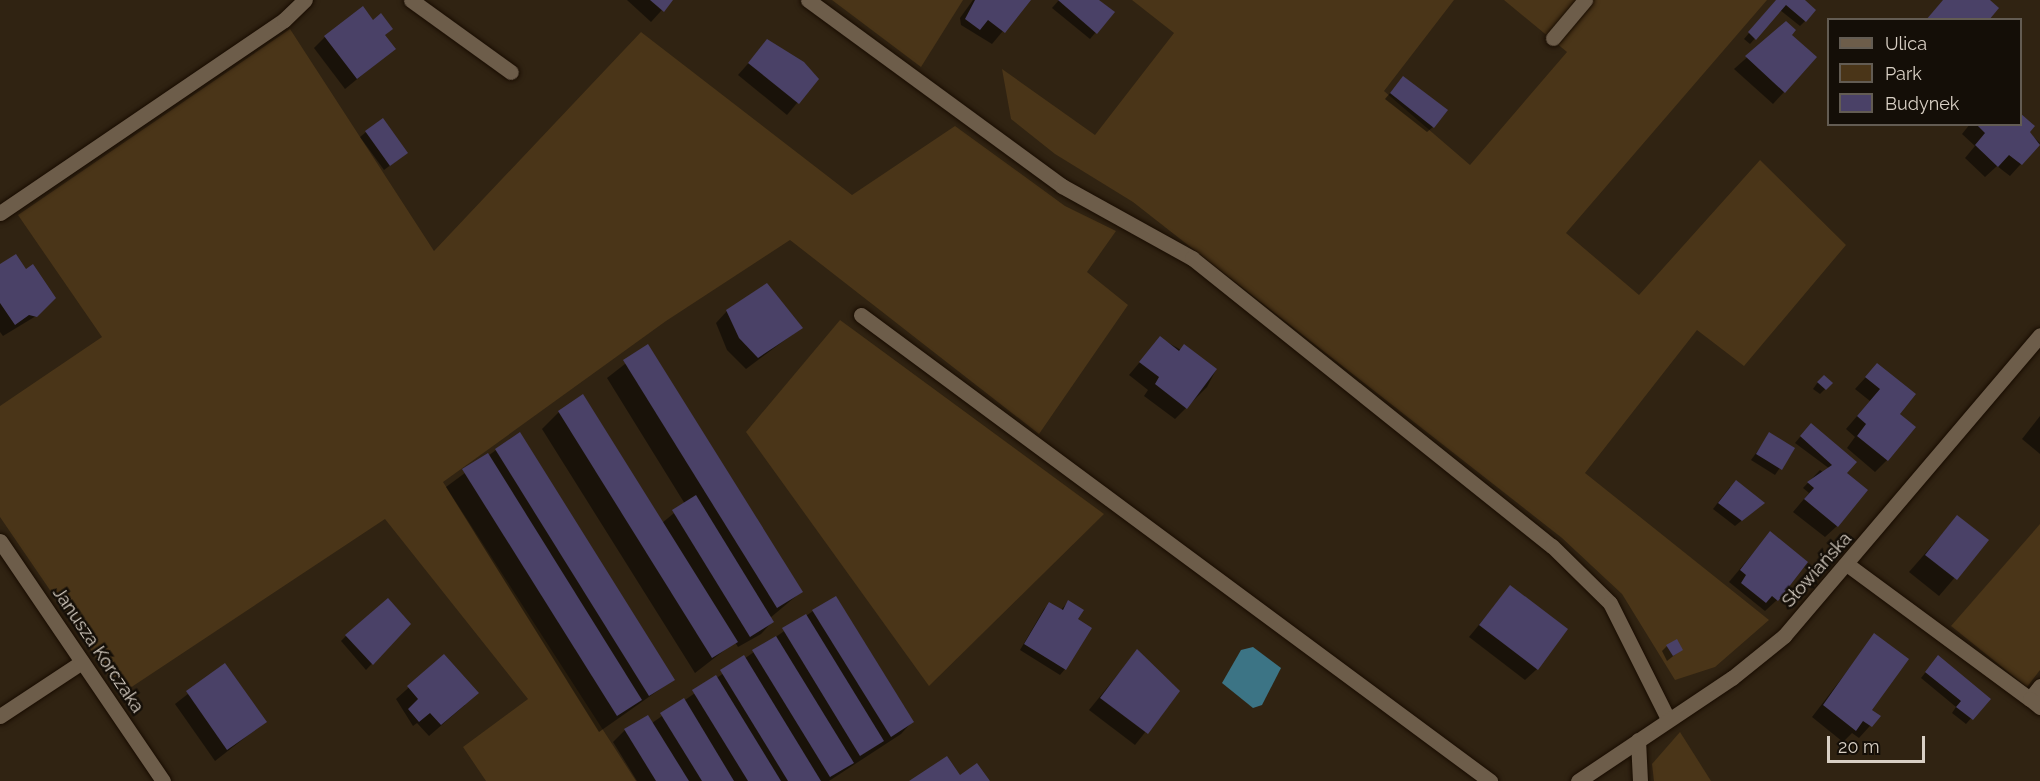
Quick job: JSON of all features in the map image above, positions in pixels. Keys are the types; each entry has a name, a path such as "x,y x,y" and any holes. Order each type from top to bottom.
{"street":[{"path":"0,213 284,20 305,0"},
{"path":"411,0 511,72"},
{"path":"808,0 1062,186 1192,258 1559,552 1610,603 1668,718"},
{"path":"1553,38 1586,0"},
{"path":"861,315 1490,781"},
{"name":"Słowiańska","path":"1578,781 1784,636 1848,565 2040,335"},
{"name":"Janusza Korczaka","path":"0,542 163,781"},
{"path":"1848,565 2035,703 2040,686"},
{"path":"0,716 82,662"},
{"path":"1638,740 1640,781"}],"green space":[{"path":"832,0 963,0 921,67"},
{"path":"1132,0 1454,0 1384,91 1470,165 1567,52 1504,0 1767,0 1566,233 1639,295 1760,160 1846,245 1744,366 1697,330 1585,473 1769,620 1715,667 1675,680 1622,594 1562,538 1133,202 1055,154 1011,119 1002,69 1095,135 1174,33"},
{"path":"290,29 434,251 641,32 852,195 955,126 1065,206 1116,231 1087,272 1128,305 1039,434 790,240 666,321 443,482 636,781 486,781 463,747 528,699 385,519 121,694 0,517 0,406 102,337 18,215"},
{"path":"840,320 1104,514 929,686 746,432"},
{"path":"2040,524 2040,670 2027,687 1951,626"},
{"path":"1680,732 1711,781 1654,781 1652,764"}],"water":[{"path":"1253,647 1281,668 1262,705 1253,708 1222,683 1241,650"}],"building":[{"path":"650,0 673,0 664,12"},
{"path":"975,0 1031,0 1005,33 988,20 980,30 965,19"},
{"path":"1058,0 1099,0 1115,12 1097,34"},
{"path":"1776,0 1805,0 1816,10 1806,22 1786,5 1756,40 1748,32"},
{"path":"1943,0 1990,0 1999,8 1991,18 1928,18"},
{"path":"363,6 373,20 381,13 393,29 385,35 396,49 357,79 324,36"},
{"path":"1786,21 1796,30 1792,35 1817,57 1785,93 1745,56"},
{"path":"767,39 804,62 819,79 799,104 748,63"},
{"path":"1403,76 1448,110 1434,128 1390,93"},
{"path":"2022,115 2035,126 2030,132 2040,145 2022,165 2009,155 1998,167 1975,145 1985,133 1978,126 2022,126"},
{"path":"383,118 408,153 390,166 365,131"},
{"path":"16,254 26,269 33,264 56,298 37,317 29,315 15,325 0,303 0,264"},
{"path":"767,283 803,328 758,358 739,338 726,310"},
{"path":"1160,336 1179,351 1184,344 1217,369 1187,409 1155,384 1159,377 1139,362"},
{"path":"648,344 803,592 777,608 623,360"},
{"path":"1877,363 1916,394 1900,414 1916,427 1888,461 1857,436 1866,424 1857,416 1880,389 1865,377"},
{"path":"1824,375 1833,383 1826,390 1817,382"},
{"path":"583,394 738,642 712,658 558,411"},
{"path":"1811,423 1857,462 1847,473 1868,490 1838,527 1804,499 1814,488 1807,482 1832,465 1800,436"},
{"path":"520,432 675,680 649,696 495,449"},
{"path":"1769,432 1795,448 1782,470 1756,454"},
{"path":"488,453 642,700 617,716 462,469"},
{"path":"1736,480 1765,503 1742,521 1718,503"},
{"path":"696,495 774,622 750,637 672,510"},
{"path":"1957,515 1989,540 1957,580 1925,555"},
{"path":"1770,531 1808,562 1778,601 1772,596 1766,603 1741,583 1746,575 1740,570"},
{"path":"1510,585 1568,629 1538,670 1479,625"},
{"path":"836,596 914,722 891,737 812,610"},
{"path":"388,598 411,624 373,665 345,635"},
{"path":"1068,600 1084,610 1078,619 1092,628 1066,670 1024,644 1049,602 1063,610"},
{"path":"806,614 884,741 860,756 782,628"},
{"path":"1874,633 1909,659 1872,710 1881,716 1872,727 1863,721 1856,731 1823,705"},
{"path":"776,636 854,763 830,777 752,650"},
{"path":"1677,639 1683,650 1673,656 1666,645"},
{"path":"1137,649 1180,691 1148,734 1100,698"},
{"path":"444,654 479,693 441,725 430,713 419,722 408,709 418,699 407,686"},
{"path":"744,655 821,781 788,781 720,670"},
{"path":"1938,655 1991,699 1973,720 1956,707 1961,701 1925,672"},
{"path":"225,663 267,722 227,750 186,691"},
{"path":"716,675 781,781 748,781 692,690"},
{"path":"684,698 734,781 702,781 660,713"},
{"path":"648,715 689,781 656,781 624,729"},
{"path":"947,756 960,775 977,763 990,781 909,781"}]}
